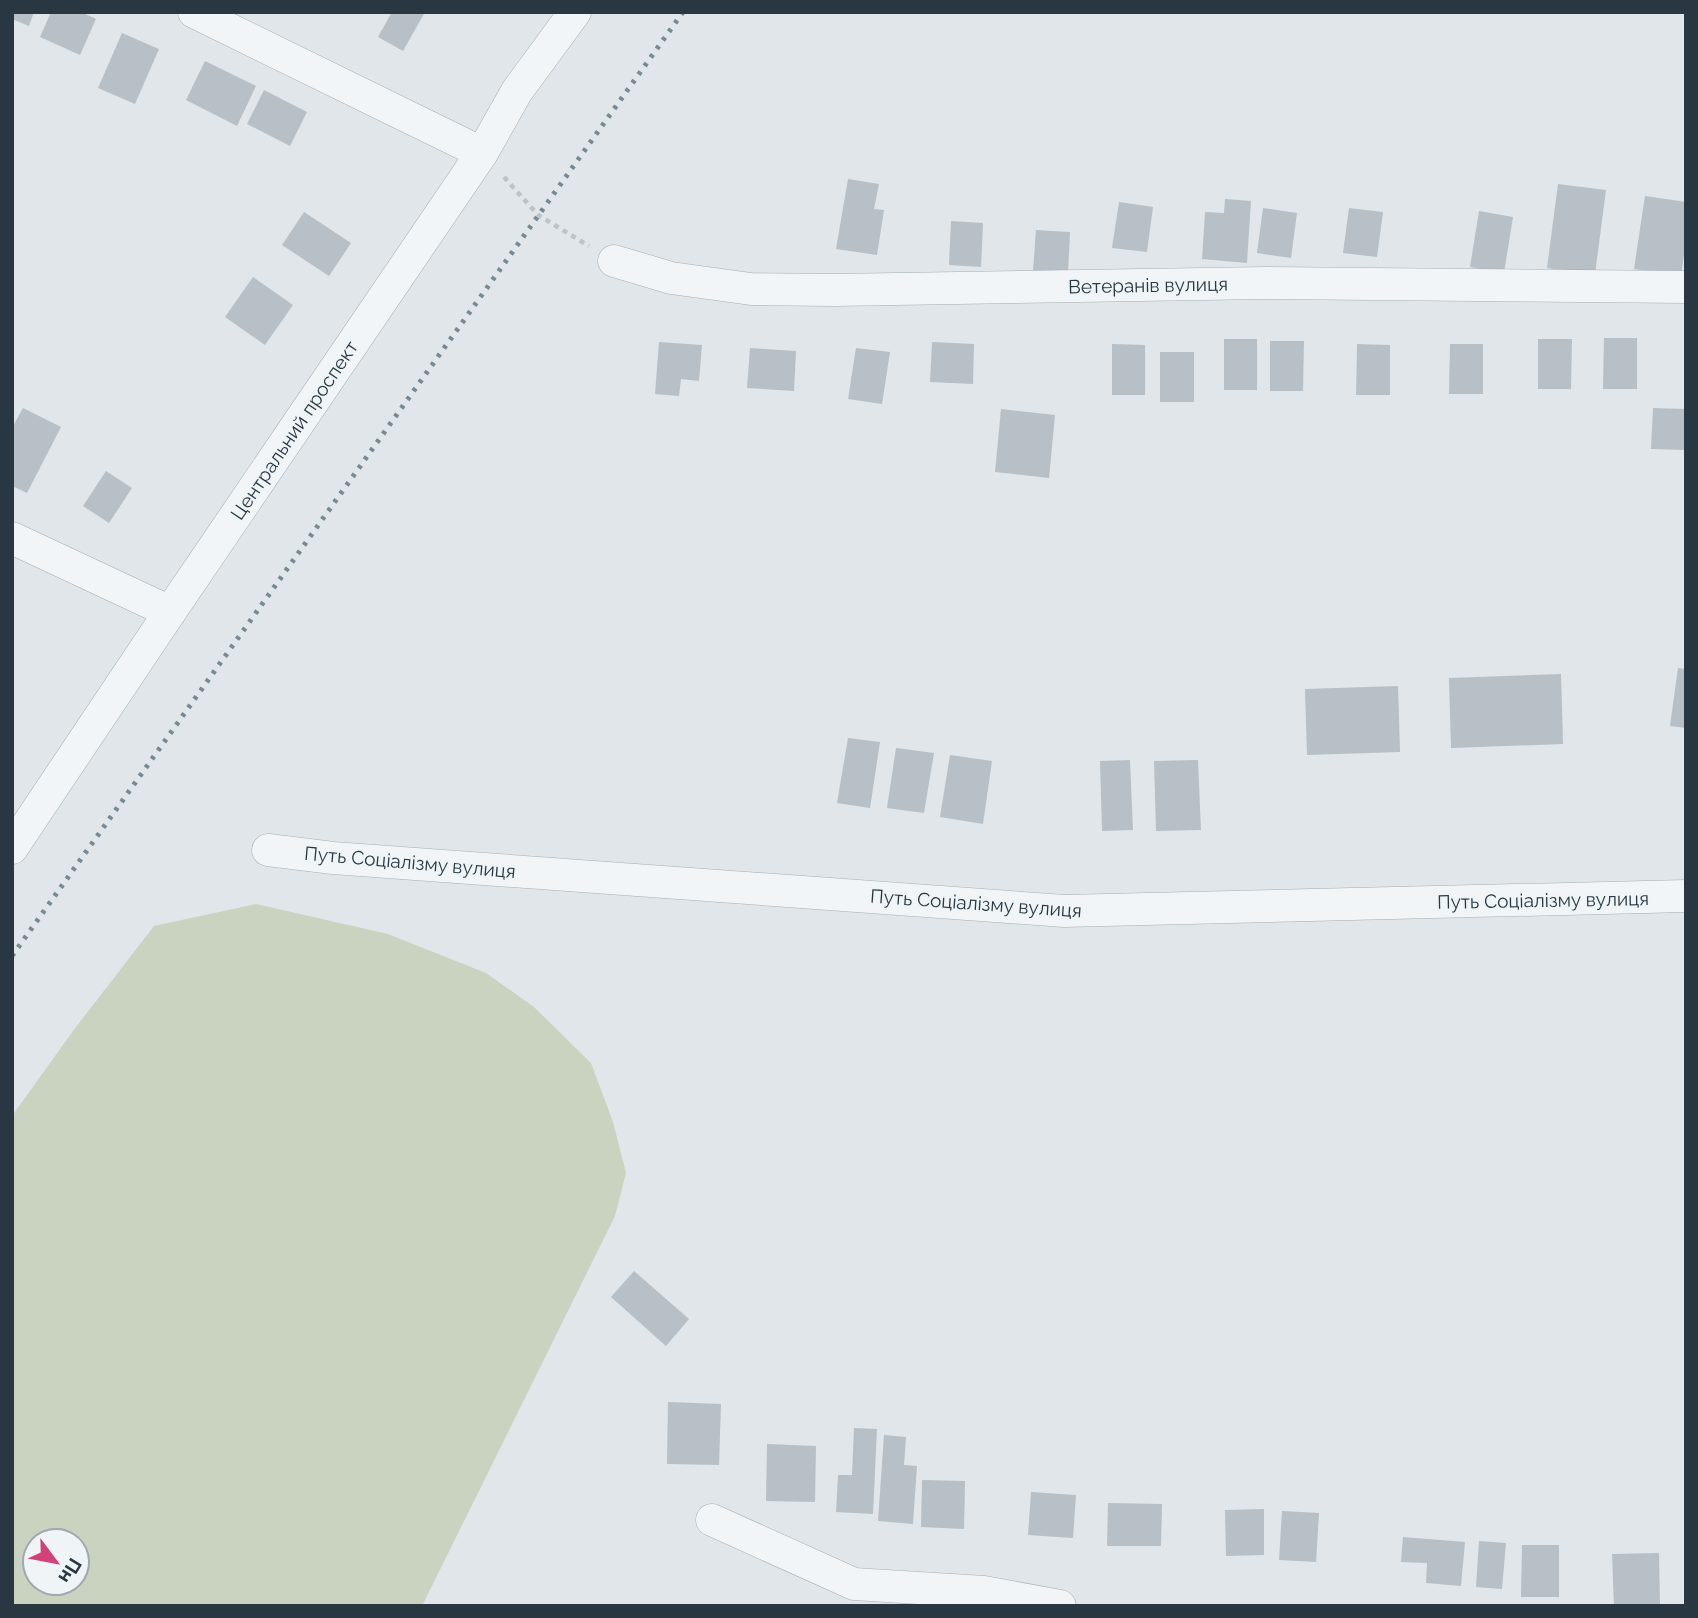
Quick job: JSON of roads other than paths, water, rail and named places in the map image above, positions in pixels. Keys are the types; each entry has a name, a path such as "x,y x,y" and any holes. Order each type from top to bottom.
{"street":[{"path":"194,12 482,153"},
{"name":"Центральний проспект","path":"12,848 482,153 517,91 575,12"},
{"name":"Ветеранів вулиця","path":"614,261 671,278 751,289 1265,283 1686,287"},
{"path":"12,538 170,612"},
{"name":"Путь Соціалізму вулиця","path":"268,850 375,861 1063,911 1686,896"},
{"path":"712,1520 850,1595 985,1592 1060,1606"}],"railway":[{"path":"12,956 683,12"}]}
